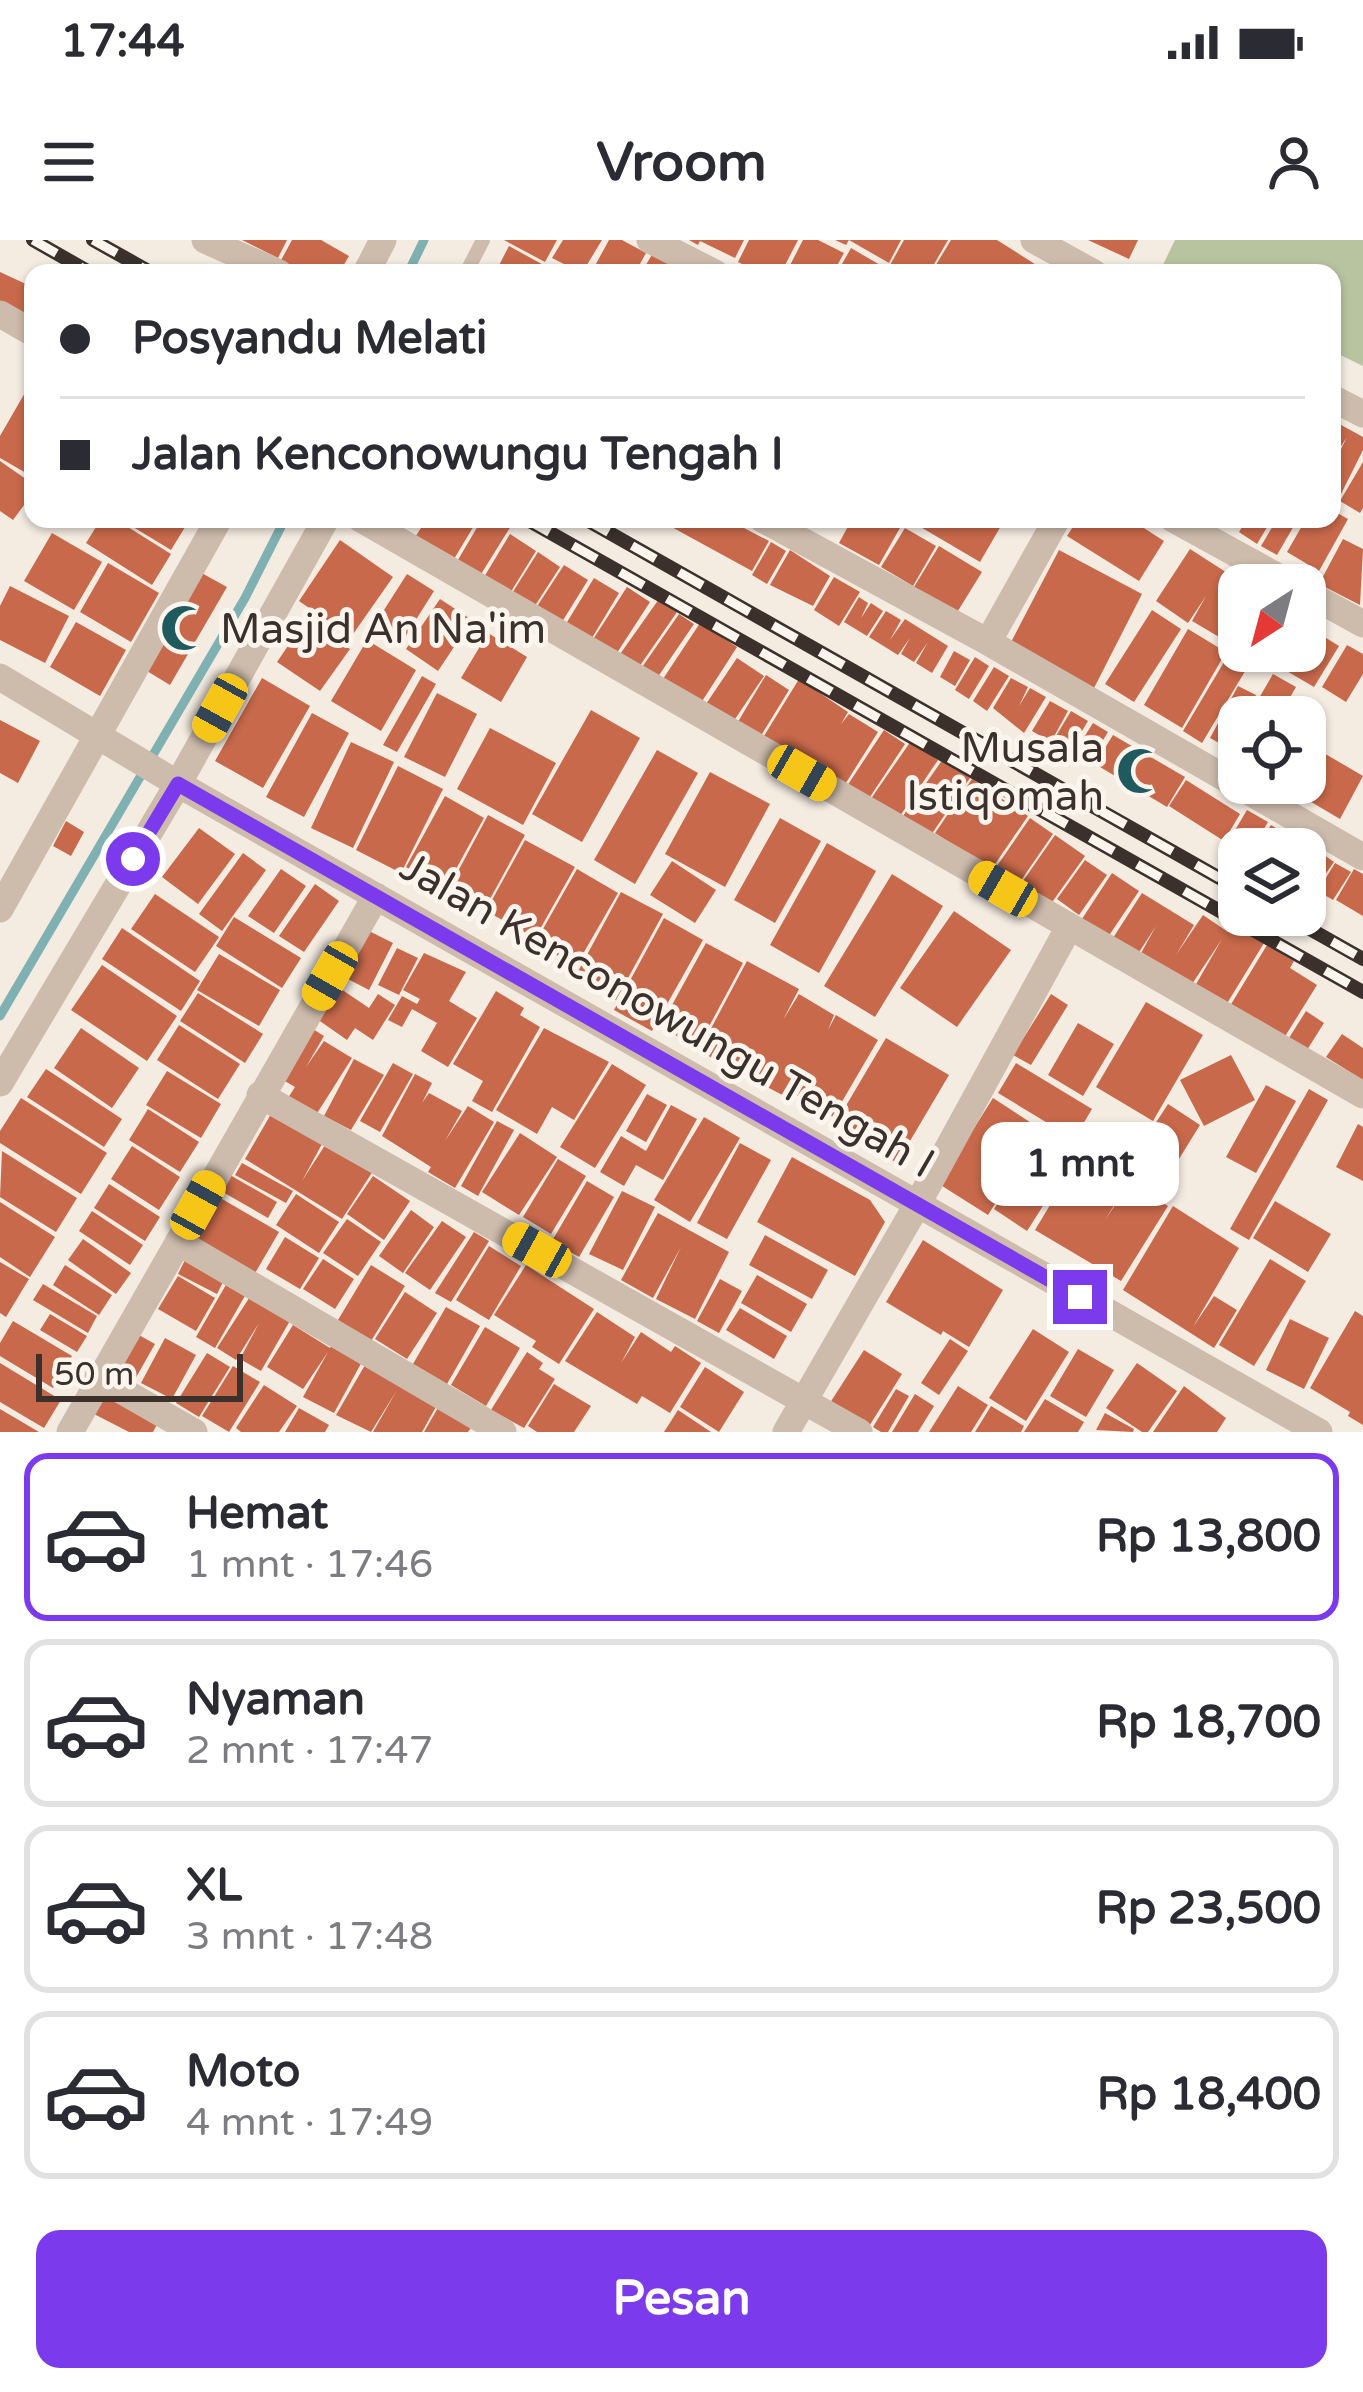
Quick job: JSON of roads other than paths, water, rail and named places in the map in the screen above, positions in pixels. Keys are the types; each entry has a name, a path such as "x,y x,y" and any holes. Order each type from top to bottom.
{"street":[{"path":"205,240 259,264"},
{"path":"650,240 697,264"},
{"path":"1034,240 1078,264"},
{"path":"0,909 214,528"},
{"path":"0,1083 171,779 321,528"},
{"path":"378,528 1363,1095"},
{"path":"779,528 1363,857"},
{"path":"988,642 1052,528"},
{"path":"1189,528 1255,564"},
{"path":"1326,604 1363,624"},
{"name":"Jalan Kenconowungu Tengah I","path":"0,677 917,1205 1277,1422 1319,1432"},
{"path":"70,1432 376,896"},
{"path":"786,1432 1069,927"},
{"path":"260,1095 860,1432"},
{"path":"178,1241 502,1432"},
{"path":"98,1377 194,1432"}],"waterway":[{"path":"412,264 424,240"},
{"path":"0,1016 245,598 280,528"}],"railway":[{"path":"33,240 75,264"},
{"path":"93,240 136,264"},
{"path":"542,528 1363,992"},
{"path":"601,528 1218,877"},
{"path":"1322,936 1363,959"}],"place":[{"name":"Masjid An Na'im","path":"184,628"},
{"name":"Musala Istiqomah","path":"1140,771"}]}
